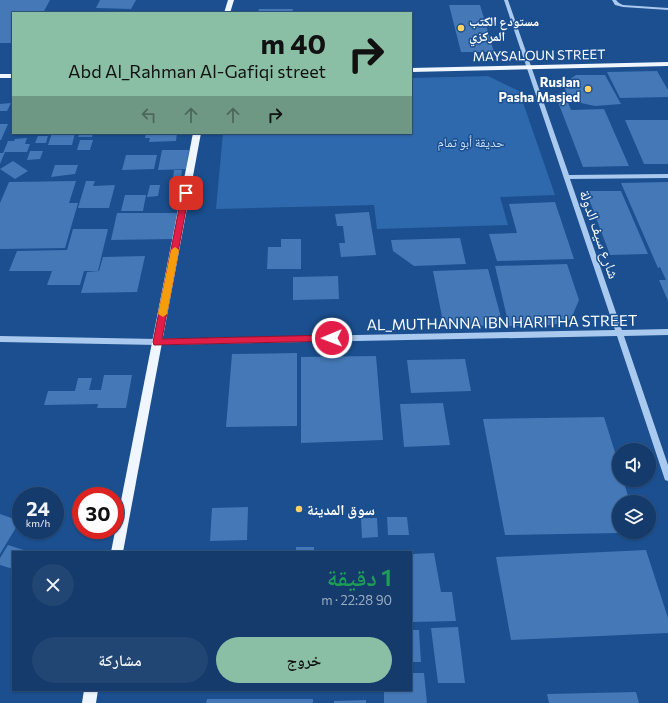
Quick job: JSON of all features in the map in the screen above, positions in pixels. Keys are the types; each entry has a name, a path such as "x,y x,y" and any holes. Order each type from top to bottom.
{"main road":[{"path":"227,12 231,0"},
{"name":"MAYSALOUN STREET","path":"412,70 668,64"},
{"path":"0,76 12,76"},
{"path":"117,551 197,134"},
{"path":"89,703 91,691"}],"street":[{"name":"شارع سيف الدولة","path":"506,0 668,477"},
{"path":"614,0 617,4 623,6 668,9"},
{"path":"567,177 668,176"},
{"name":"AL_MUTHANNA IBN HARITHA STREET","path":"0,339 157,342 668,332"}],"green space":[{"name":"حديقة أبو تمام","path":"488,76 519,91 555,195 500,197 508,225 377,229 374,205 216,209 223,134 412,134 412,78"}],"building":[{"path":"0,0 50,0 44,12 12,12 12,43 0,43"},
{"path":"100,0 136,0 131,9 96,8"},
{"path":"449,5 480,5 494,52 461,52"},
{"path":"259,9 293,9 292,12 258,12"},
{"path":"657,71 668,90 668,97 620,98 607,72"},
{"path":"576,75 605,75 621,104 595,106 581,103 568,96 563,84"},
{"path":"564,93 571,110 604,109 629,166 583,167 555,94"},
{"path":"11,103 7,111 0,111 0,104"},
{"path":"625,120 668,120 668,164 644,164"},
{"path":"0,124 8,124 1,140 0,140"},
{"path":"52,134 75,134 72,145 48,145"},
{"path":"80,134 93,134 92,137 78,137"},
{"path":"146,134 177,134 176,141 149,142 150,138 145,138"},
{"path":"38,136 48,136 46,143 35,143"},
{"path":"27,138 25,144 30,144 27,152 5,152 0,164 0,153 3,153 8,141"},
{"path":"80,140 93,140 90,150 77,150"},
{"path":"162,150 189,150 186,169 158,170"},
{"path":"30,151 43,151 40,159 27,160"},
{"path":"126,155 157,155 154,169 122,170"},
{"path":"13,161 28,171 15,179 0,169"},
{"path":"55,165 78,165 75,174 51,177"},
{"path":"174,170 182,170 181,178 173,178"},
{"path":"76,181 69,203 78,203 65,248 0,249 0,203 9,182"},
{"path":"86,181 95,181 93,186 115,185 109,208 78,208"},
{"path":"668,182 668,301 659,280 666,280 660,267 658,268 621,183"},
{"path":"150,185 160,185 158,196 147,197"},
{"path":"586,191 621,191 648,254 610,255"},
{"path":"125,195 146,195 143,211 121,211"},
{"path":"555,202 574,259 497,261 489,234 517,233 509,204"},
{"path":"369,212 376,255 341,257 339,243 345,243 343,226 337,226 335,214"},
{"path":"117,213 178,213 173,239 111,240"},
{"path":"73,229 108,229 98,271 84,271 80,285 47,285 52,271 9,271 17,251 67,250"},
{"path":"460,238 466,264 414,266 393,251 391,240"},
{"path":"281,239 301,239 301,269 267,269 268,247 281,247"},
{"path":"145,256 137,292 81,293 87,272 99,271 103,257"},
{"path":"567,264 579,300 571,319 553,325 509,326 495,266"},
{"path":"488,269 503,325 444,327 433,271"},
{"path":"338,276 339,299 293,300 293,277"},
{"path":"297,353 297,426 226,427 232,354"},
{"path":"376,356 383,440 301,443 301,357"},
{"path":"465,359 471,391 411,393 407,360"},
{"path":"104,375 132,375 126,408 97,408 98,404 44,405 48,391 75,391 78,378 92,378 89,390 101,390"},
{"path":"443,403 450,445 404,447 400,404"},
{"path":"604,417 612,443 612,487 625,487 628,495 612,495 612,533 505,535 483,419"},
{"path":"248,507 247,540 210,541 212,508"},
{"path":"0,514 12,518 12,534 0,554"},
{"path":"387,517 407,517 409,535 388,535"},
{"path":"361,518 377,518 378,537 362,538"},
{"path":"8,545 27,551 12,551 12,569 0,565 0,558"},
{"path":"296,547 314,547 314,551 296,551"},
{"path":"646,550 668,618 668,633 511,640 496,557"},
{"path":"434,553 441,592 452,592 456,621 412,622 412,554"},
{"path":"458,627 465,683 438,683 431,628"},
{"path":"412,630 419,630 421,662 412,662"},
{"path":"412,673 424,673 427,703 384,703 384,691 412,691"},
{"path":"636,692 639,703 549,703 547,694"},
{"path":"207,699 313,699 313,703 206,703"},
{"path":"366,700 366,703 334,703 334,701"}],"slow traffic":[{"path":"163,314 175,250"}],"place":[{"name":"مستودع الكتب المركزي","path":"461,28"},
{"name":"Ruslan Pasha Masjed","path":"588,89"},
{"name":"سوق المدينة","path":"299,509"}],"route":[{"path":"186,193 157,342 332,338"}]}
